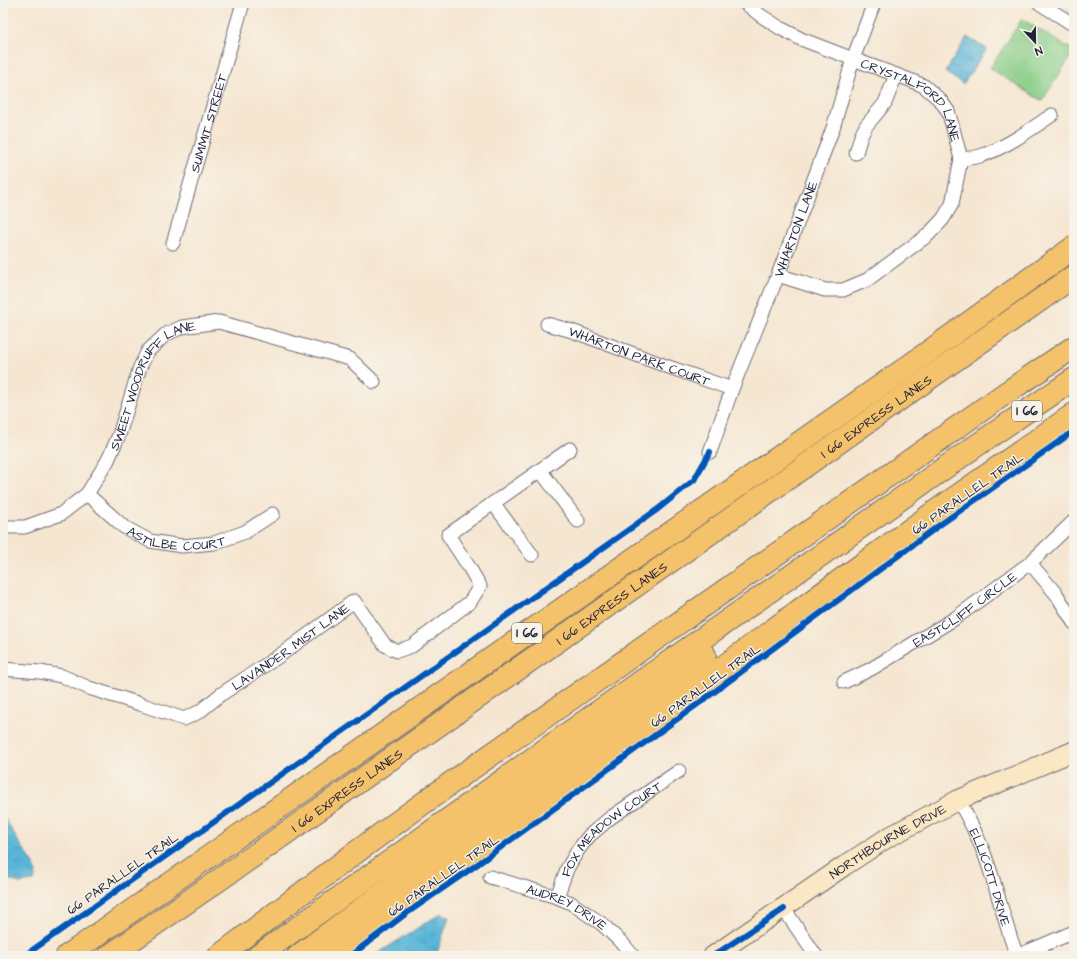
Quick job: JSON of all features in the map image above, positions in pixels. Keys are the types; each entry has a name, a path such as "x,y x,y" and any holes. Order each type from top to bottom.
{"highway":[{"name":"I 66","path":"67,956 899,372 1074,247"},
{"name":"I 66 EXPRESS LANES","path":"109,956 1074,276"},
{"path":"219,956 457,778 1003,395 1074,347"},
{"name":"I 66","path":"258,956 595,714 980,443 1074,379"},
{"path":"324,956 578,774 912,528 1074,414"},
{"path":"298,956 817,572 980,443"}],"street":[{"name":"SUMMIT STREET","path":"173,243 243,3"},
{"name":"CRYSTALFORD LANE","path":"745,3 780,28 801,39 924,86 940,100 948,111 961,158 952,204 943,220 928,235 868,280 844,290 825,290 778,275"},
{"name":"WHARTON LANE","path":"710,452 732,389 778,275 833,128 853,59 874,3"},
{"path":"1039,3 1074,25"},
{"path":"856,153 861,136 866,126 885,104 896,75"},
{"path":"961,158 979,156 997,149 1032,129 1052,115"},
{"name":"SWEET WOODRUFF LANE","path":"3,527 25,527 61,514 87,494 108,460 119,435 140,367 148,351 165,335 182,327 219,322 350,359 374,382"},
{"name":"WHARTON PARK COURT","path":"548,324 572,331 732,389"},
{"name":"LAVANDER MIST LANE","path":"3,669 40,672 62,676 89,688 184,719 199,712 220,695 279,656 354,601 385,645 397,651 412,646 470,602 480,586 448,535 570,449"},
{"path":"540,470 578,522"},
{"name":"ASTILBE COURT","path":"87,494 124,527 150,541 182,546 214,543 245,532 273,514"},
{"path":"494,503 532,555"},
{"name":"EASTCLIFF CIRCLE","path":"844,682 871,669 954,619 1030,563 1074,520"},
{"path":"1030,563 1056,595 1074,623"},
{"name":"NORTHBOURNE DRIVE","path":"713,956 887,838 958,800 1074,751"},
{"name":"FOX MEADOW COURT","path":"557,897 567,869 578,850 589,836 610,818 679,771"},
{"name":"ELLICOTT DRIVE","path":"958,800 969,819 983,852 1007,930 1017,956"},
{"name":"AUDREY DRIVE","path":"490,877 557,897 571,903 602,924 633,956"},
{"path":"784,908 816,956"},
{"path":"1017,956 1074,932"}],"green space":[{"path":"1022,19 1074,51 1042,101 990,68"}],"water":[{"path":"967,37 987,49 963,84 945,72"},
{"path":"3,815 18,841 34,864 36,873 34,881 19,883 3,877"},
{"path":"442,913 449,917 436,956 374,956 419,927"}],"cycle path":[{"name":"66 PARALLEL TRAIL","path":"350,956 404,915 475,866 706,698 941,524 1074,431"},
{"name":"66 PARALLEL TRAIL","path":"24,956 658,509 694,480 710,452"},
{"path":"713,956 784,909"}]}
